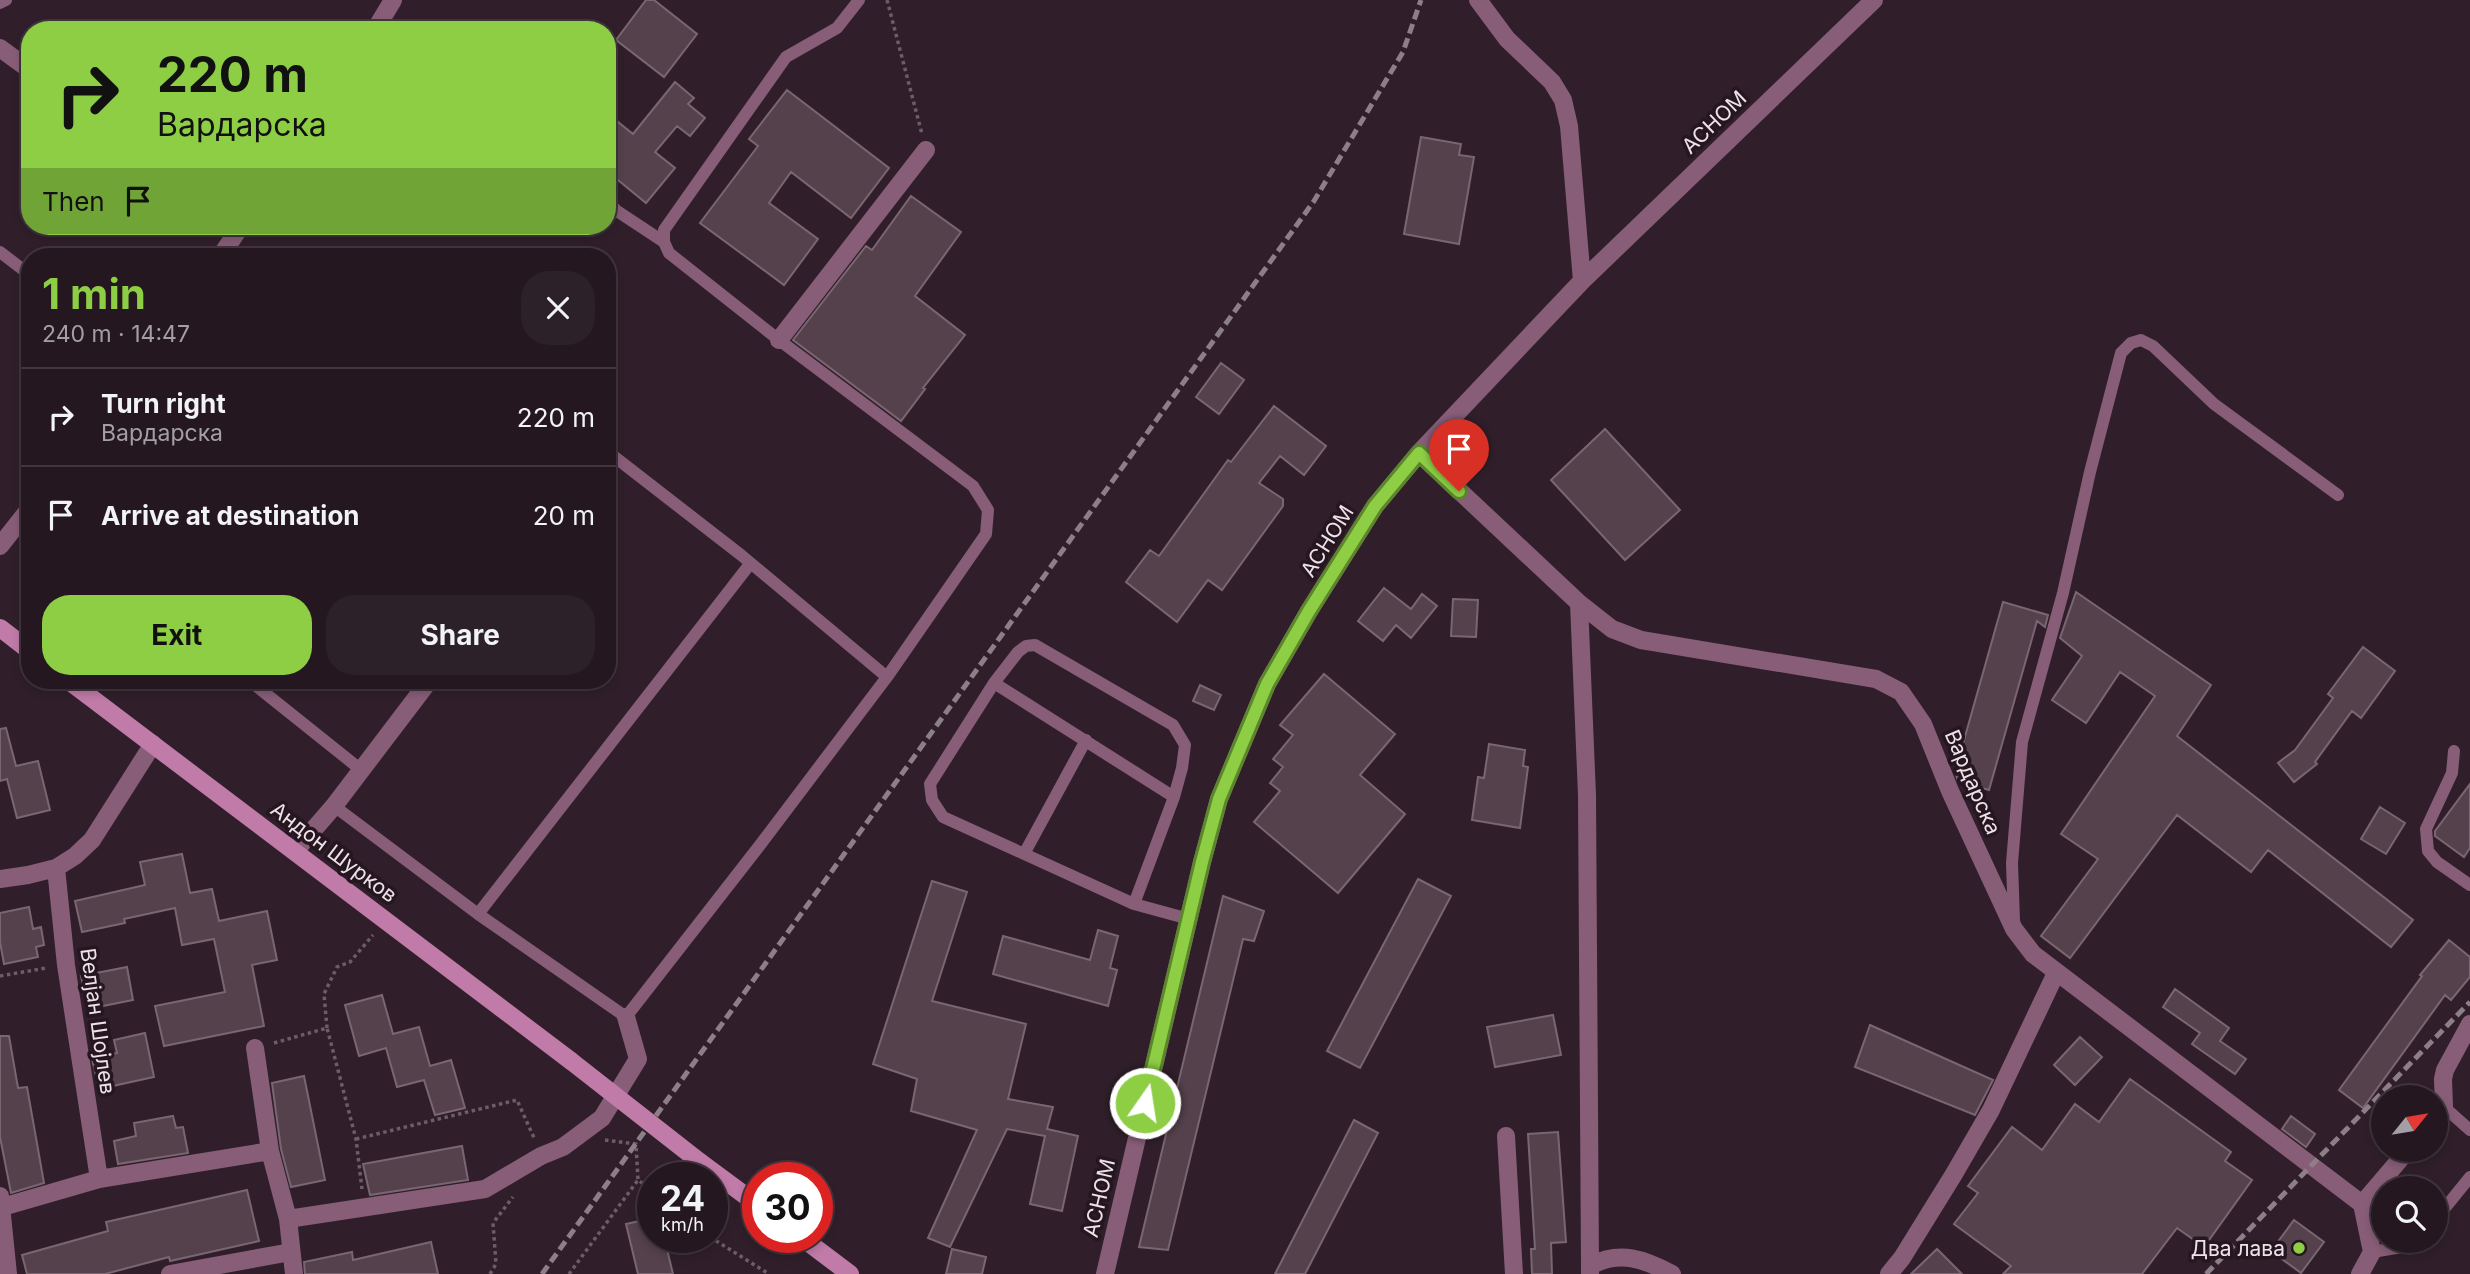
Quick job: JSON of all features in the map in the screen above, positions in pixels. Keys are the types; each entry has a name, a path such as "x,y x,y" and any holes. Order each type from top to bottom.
{"main road":[{"path":"0,628 21,644"},
{"name":"Андон Шурков","path":"80,689 742,1193"},
{"path":"822,1253 850,1274"}],"street":[{"path":"380,21 393,0"},
{"path":"1478,0 1507,39 1552,82 1563,100 1569,126 1582,281"},
{"name":"АСНОМ","path":"1107,1274 1219,799 1267,684 1309,611 1375,506 1419,453 1582,281 1874,0"},
{"path":"0,48 21,63"},
{"path":"779,340 926,150"},
{"name":"Вардарска","path":"1419,453 1579,603 1612,629 1641,640 1875,679 1901,692 1923,724 1950,791 2014,929 2033,954 2362,1204"},
{"path":"0,546 21,519"},
{"path":"1579,603 1587,795 1590,1270"},
{"path":"295,851 334,806 423,689"},
{"path":"0,879 28,876 56,868 75,856 92,840 153,744"},
{"name":"Велјан Шојлев","path":"56,868 66,965 99,1179"},
{"path":"1889,1274 1902,1258 1991,1110 2056,973"},
{"path":"288,1219 485,1189 541,1156 563,1147 602,1118 638,1059 626,1017"},
{"path":"2442,1085 2442,1079 2470,1024"},
{"path":"255,1048 270,1151 288,1219 294,1274"},
{"path":"1506,1136 1514,1274"},
{"path":"8,1274 1,1201 99,1179 270,1151"},
{"path":"2371,1247 2362,1204 2398,1162"},
{"path":"170,1274 291,1252"},
{"path":"2360,1274 2371,1253"},
{"path":"1590,1270 1603,1259 1625,1256 1672,1274"}],"lane":[{"path":"0,3 6,0"},
{"path":"334,806 478,914 626,1017 887,677 986,534 988,510 973,486 779,340 669,253 664,242 664,230 786,57 837,29 859,0"},
{"path":"616,210 664,242"},
{"path":"0,252 21,268"},
{"path":"2014,929 2012,863 2022,742 2063,593 2090,472 2121,353 2131,343 2141,340 2153,346 2214,404 2338,495"},
{"path":"616,458 887,677"},
{"path":"478,914 750,564"},
{"path":"1134,904 1174,797 1185,745 1172,725 1035,645 1026,646 1018,652 994,683 930,784 932,800 943,817 1134,904 1189,919"},
{"path":"994,683 1174,797"},
{"path":"260,689 360,769"},
{"path":"1024,854 1086,740"},
{"path":"2454,751 2452,773 2426,829 2428,851 2437,862 2470,885"},
{"path":"2448,1115 2468,1122"},
{"path":"2448,1204 2470,1177"}],"path":[{"path":"887,0 926,150"},
{"path":"365,1209 356,1139 327,1028 324,994 337,967 350,962 386,920"},
{"path":"0,976 66,965"},
{"path":"255,1048 327,1028"},
{"path":"356,1139 517,1100 541,1156"},
{"path":"579,1137 636,1143 637,1162"},
{"path":"569,1274 637,1181"},
{"path":"490,1274 496,1264 493,1223 517,1190"},
{"path":"728,1248 769,1274"}],"building":[{"path":"646,0 654,0 697,34 664,77 616,40"},
{"path":"675,82 694,98 688,104 705,118 690,136 677,126 655,152 675,168 646,203 616,178 616,124 618,122 633,134"},
{"path":"787,90 889,168 851,218 791,172 769,203 818,239 784,285 700,223 758,146 749,139"},
{"path":"1421,137 1461,144 1459,155 1474,157 1459,244 1404,234"},
{"path":"911,196 961,232 915,296 965,335 901,421 793,340 866,246 872,250"},
{"path":"1221,363 1244,380 1219,414 1196,397"},
{"path":"1274,406 1326,446 1304,475 1280,456 1259,483 1283,499 1283,506 1222,590 1208,580 1177,622 1126,582 1150,550 1159,556 1228,460 1231,462"},
{"path":"1605,429 1680,510 1625,560 1551,480"},
{"path":"1384,588 1411,609 1422,594 1437,606 1411,638 1396,625 1383,641 1358,621"},
{"path":"2076,592 2211,685 2177,736 2413,920 2391,947 2268,850 2251,872 2177,815 2070,958 2041,936 2098,859 2061,834 2155,696 2120,672 2086,723 2052,700 2082,656 2060,638"},
{"path":"1453,599 1478,600 1476,637 1451,636"},
{"path":"2003,602 2048,615 2045,627 2037,621 1989,790 1958,781 1955,772"},
{"path":"2363,647 2395,671 2361,718 2352,711 2315,762 2317,764 2294,782 2278,763 2295,750 2333,698 2328,694"},
{"path":"1324,674 1395,734 1360,775 1405,814 1338,893 1254,822 1280,791 1270,783 1283,767 1273,759 1293,735 1280,725"},
{"path":"1200,685 1221,695 1214,710 1193,701"},
{"path":"6,728 16,766 38,761 50,810 17,818 7,779 0,781 0,729"},
{"path":"1489,744 1525,750 1523,766 1528,767 1520,828 1472,820 1478,777 1484,778"},
{"path":"2470,784 2470,848 2464,857 2435,836 2435,831"},
{"path":"2380,807 2405,823 2386,854 2361,839"},
{"path":"182,854 190,893 212,889 219,921 267,911 277,960 252,965 264,1026 164,1046 155,1006 225,992 214,939 182,945 175,908 82,932 75,901 145,885 140,862"},
{"path":"1418,879 1451,896 1360,1068 1327,1051"},
{"path":"932,881 967,892 932,1001 1026,1024 1008,1099 1053,1107 1047,1129 1078,1136 1062,1211 1030,1204 1045,1136 1007,1129 950,1247 928,1238 977,1130 911,1111 917,1079 873,1064"},
{"path":"1223,896 1264,911 1254,941 1243,939 1168,1250 1139,1247"},
{"path":"29,907 33,929 41,927 44,945 36,947 38,957 4,964 0,942 0,913"},
{"path":"1098,930 1118,936 1110,968 1117,970 1108,1006 993,974 1003,936 1090,960"},
{"path":"2449,940 2470,957 2470,977 2451,1000 2445,995 2380,1085 2371,1085 2371,1097 2363,1108 2339,1090 2422,976 2420,975"},
{"path":"127,967 133,1000 88,1009 81,976"},
{"path":"2175,989 2229,1028 2220,1041 2246,1059 2235,1074 2192,1044 2200,1033 2163,1007"},
{"path":"382,995 393,1034 419,1027 430,1066 451,1060 465,1108 435,1115 424,1080 397,1087 386,1048 359,1056 345,1005"},
{"path":"1553,1015 1561,1055 1495,1067 1487,1027"},
{"path":"1870,1025 1993,1080 1975,1115 1855,1067"},
{"path":"145,1033 154,1077 99,1089 92,1059 117,1053 114,1040"},
{"path":"0,1036 9,1036 18,1088 27,1087 44,1183 11,1193 0,1137"},
{"path":"2080,1037 2102,1057 2075,1085 2054,1065"},
{"path":"304,1076 325,1180 291,1187 281,1149 272,1083"},
{"path":"2130,1079 2231,1152 2225,1161 2252,1180 2204,1247 2177,1228 2142,1274 2003,1274 2011,1266 1954,1224 1978,1193 1968,1186 2012,1127 2042,1150 2075,1104 2099,1122"},
{"path":"173,1116 176,1128 183,1127 188,1153 118,1164 114,1141 136,1136 134,1123"},
{"path":"2291,1116 2315,1134 2306,1147 2282,1129"},
{"path":"1354,1120 1378,1133 1305,1274 1275,1274"},
{"path":"1558,1132 1566,1242 1551,1243 1552,1274 1532,1274 1531,1249 1535,1249 1528,1134"},
{"path":"462,1146 468,1180 370,1195 363,1164"},
{"path":"247,1190 259,1241 170,1261 169,1257 105,1274 27,1274 22,1255 108,1231 106,1222"},
{"path":"2294,1220 2324,1242 2301,1273 2271,1251"},
{"path":"637,1222 637,1253 668,1253 673,1274 638,1274 626,1224"},
{"path":"431,1242 438,1274 305,1274 304,1262 352,1252 353,1260"},
{"path":"952,1249 986,1257 982,1274 946,1274"},
{"path":"1937,1249 1962,1274 1911,1274"}],"railway":[{"path":"542,1274 1314,201 1403,52 1421,0"},
{"path":"2206,1274 2470,1002"}],"place":[{"name":"Два лава","path":"2299,1248"}],"route":[{"path":"1145,1103 1219,799 1267,684 1375,506 1419,453 1459,491"}]}
